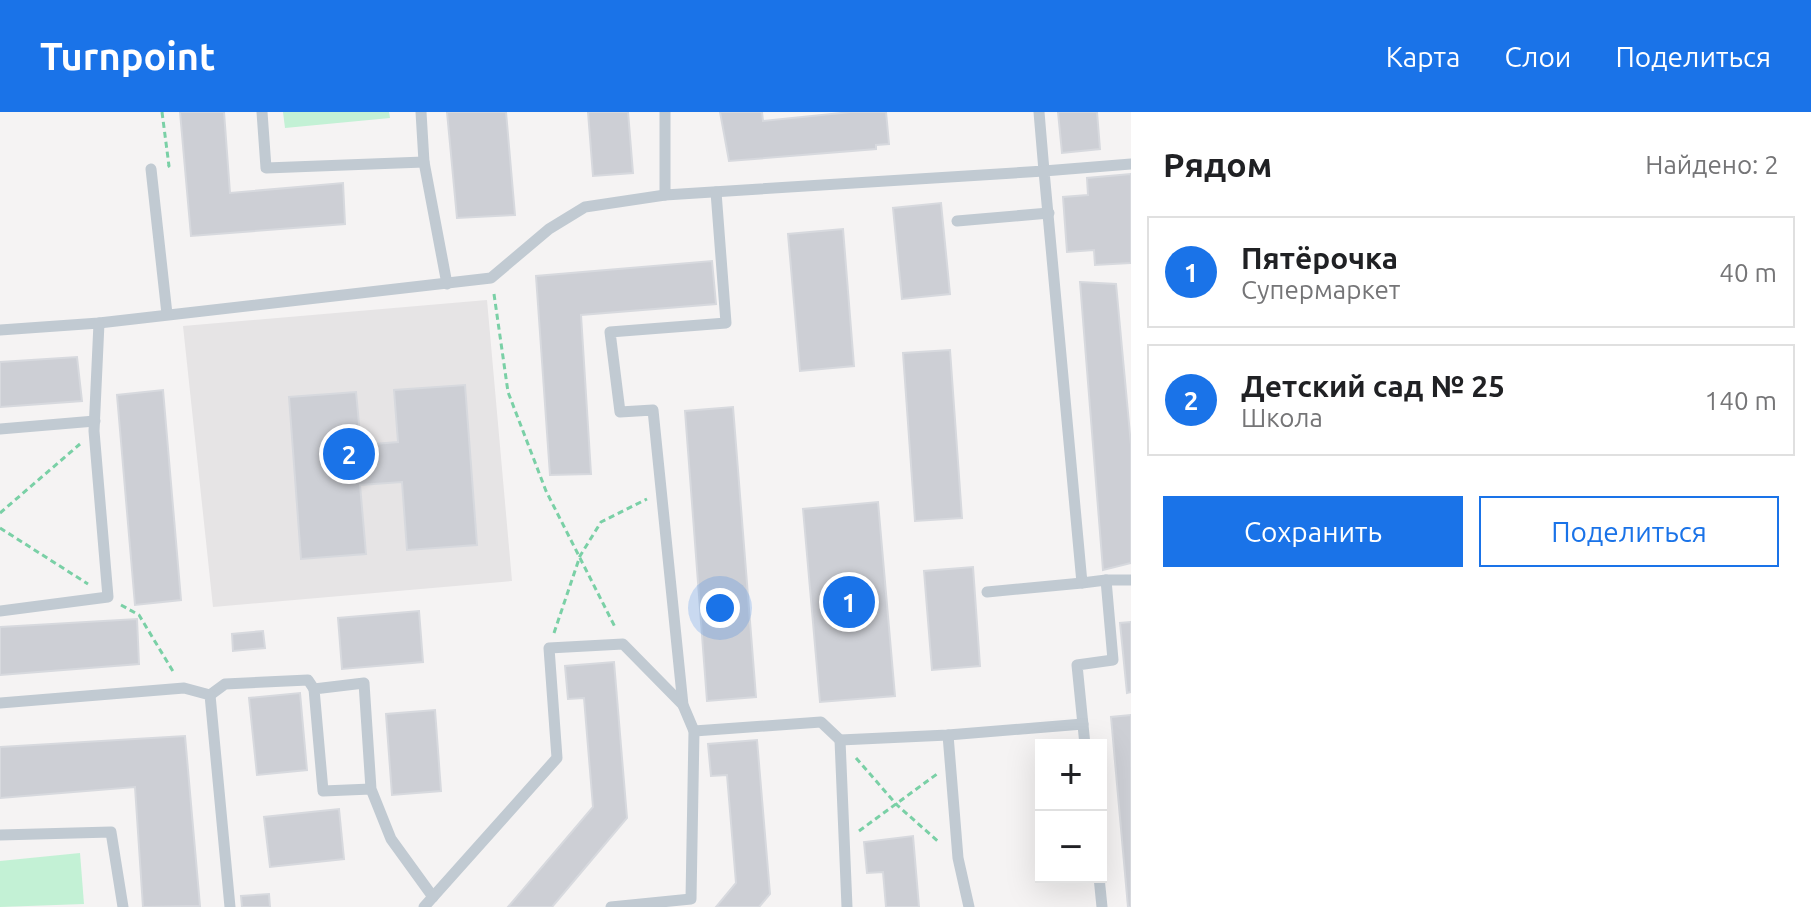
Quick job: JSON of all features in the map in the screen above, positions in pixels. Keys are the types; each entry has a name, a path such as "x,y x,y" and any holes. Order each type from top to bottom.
{"lane":[{"path":"262,112 266,168 424,162"},
{"path":"421,112 424,162 447,284"},
{"path":"665,112 665,195"},
{"path":"1039,112 1082,583"},
{"path":"0,330 99,323 491,278 549,229 585,207 665,195 1131,164"},
{"path":"151,169 167,314"},
{"path":"611,907 691,899 694,731 683,705 653,410 620,412 610,332 726,323 716,192"},
{"path":"957,221 1049,213"},
{"path":"0,611 108,597 95,426 99,323"},
{"path":"0,429 95,426"},
{"path":"1084,739 1077,665 1113,660 1106,580"},
{"path":"987,592 1131,580"},
{"path":"424,907 557,758 549,648 623,644 683,705"},
{"path":"210,695 225,684 308,680 314,689 323,791 371,789"},
{"path":"314,689 364,683 371,789 391,839 433,897"},
{"path":"0,703 184,688 210,695"},
{"path":"210,695 230,907"},
{"path":"694,731 821,722 840,740 847,907"},
{"path":"840,740 1083,724"},
{"path":"948,735 958,858 969,907"},
{"path":"0,835 111,832 123,907"},
{"path":"1100,883 1102,907"}],"path":[{"path":"151,169 169,166 162,112"},
{"path":"491,278 508,392 546,491 623,644"},
{"path":"0,513 95,426"},
{"path":"549,648 580,556 601,522 661,492"},
{"path":"0,528 139,615 184,688"},
{"path":"840,740 897,805 958,858"},
{"path":"844,840 949,765"}],"shaded area":[{"path":"487,300 512,581 213,607 183,326"}],"green space":[{"path":"283,112 389,112 390,118 285,128"},
{"path":"80,853 84,904 0,907 0,861"}],"building":[{"path":"180,112 224,112 230,193 343,183 345,224 191,236"},
{"path":"447,112 506,112 515,215 457,218"},
{"path":"588,112 628,112 633,173 593,176"},
{"path":"720,112 762,112 763,121 851,112 886,112 889,144 876,145 876,149 729,161"},
{"path":"1058,112 1097,112 1100,149 1062,153"},
{"path":"1131,174 1131,263 1095,265 1094,250 1067,252 1063,197 1088,195 1087,178"},
{"path":"941,203 950,294 902,299 893,208"},
{"path":"843,229 854,366 800,371 788,234"},
{"path":"712,261 716,304 581,315 591,474 550,475 536,276"},
{"path":"1080,282 1116,284 1131,445 1131,563 1103,570"},
{"path":"950,350 962,518 915,521 903,353"},
{"path":"77,357 82,401 0,407 0,362"},
{"path":"465,385 477,545 407,550 402,482 360,485 366,554 301,559 289,397 356,392 361,445 398,442 394,390"},
{"path":"163,390 181,600 135,605 117,395"},
{"path":"733,407 756,697 707,701 685,411"},
{"path":"878,502 895,696 820,702 803,509"},
{"path":"973,567 980,666 932,670 924,571"},
{"path":"419,611 423,662 342,669 338,618"},
{"path":"137,619 139,664 0,675 0,627"},
{"path":"1131,622 1131,692 1127,693 1120,623"},
{"path":"263,631 265,648 233,651 232,634"},
{"path":"614,662 627,818 552,907 508,907 593,807 584,698 568,699 565,666"},
{"path":"300,693 307,770 257,775 249,698"},
{"path":"435,710 441,791 392,795 386,714"},
{"path":"1131,715 1131,907 1128,907 1111,717"},
{"path":"185,736 200,906 143,907 135,787 0,798 0,747"},
{"path":"757,740 770,894 759,907 716,907 736,883 727,775 711,776 708,744"},
{"path":"339,809 344,859 270,867 264,817"},
{"path":"913,836 919,907 886,907 883,872 867,873 864,842"},
{"path":"269,894 270,907 242,907 241,896"}],"place":[{"name":"Детский сад № 25","path":"349,454"},
{"name":"Пятёрочка","path":"849,602"}]}
